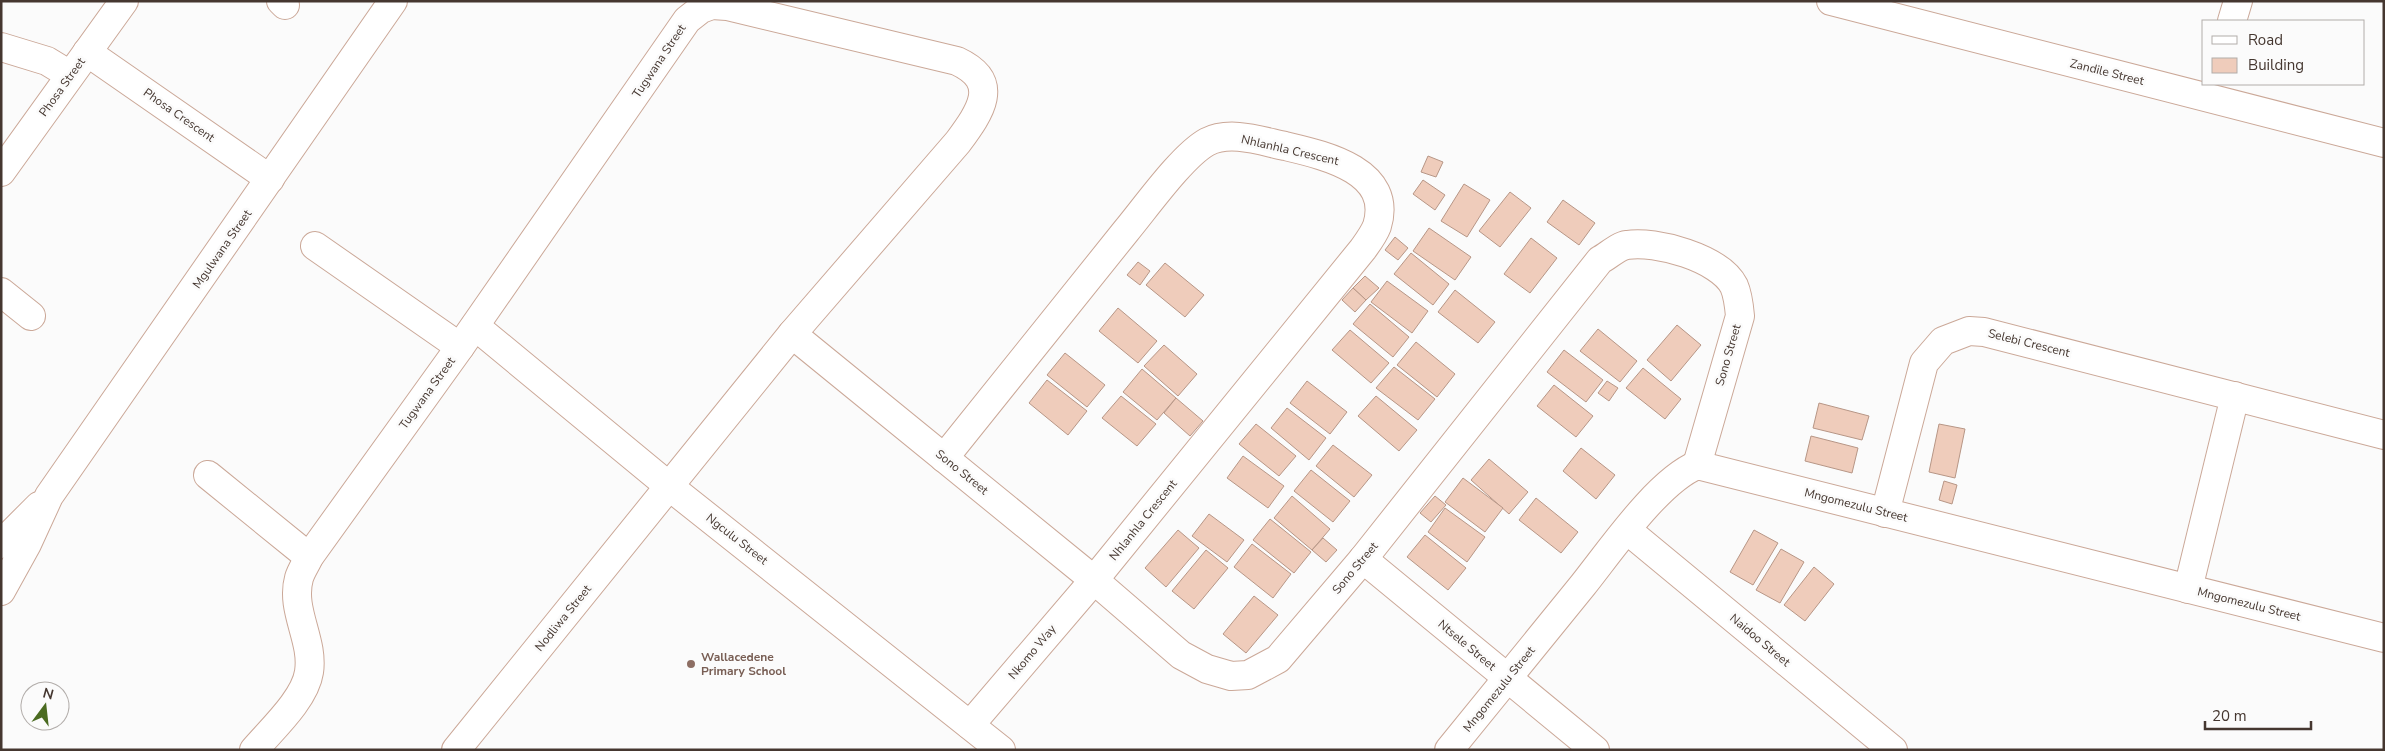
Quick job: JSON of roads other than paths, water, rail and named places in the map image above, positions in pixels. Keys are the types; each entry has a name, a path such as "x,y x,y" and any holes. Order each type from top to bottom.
{"street":[{"name":"Phosa Street","path":"1,172 124,1"},
{"name":"Mgulwana Street","path":"1,544 49,496 394,1"},
{"name":"Zandile Street","path":"1831,1 2213,91 2384,143"},
{"path":"2232,20 2238,1"},
{"name":"Tugwana Street","path":"254,750 301,694 309,674 310,654 297,597 299,578 309,557 468,337 687,20 706,7 726,6 957,61 973,68 981,79 984,94 978,115 958,142 792,334 670,487"},
{"path":"1,47 47,61 70,75"},
{"name":"Phosa Crescent","path":"87,52 270,179"},
{"name":"Nhlanhla Crescent","path":"944,458 1194,150 1209,141 1226,137 1250,138 1345,163 1362,175 1374,189 1379,208 1376,227 1364,249 1094,580"},
{"name":"Sono Street","path":"792,334 1094,580 1181,655 1207,669 1231,676 1248,675 1278,659 1363,559 1600,260 1625,245 1647,244 1684,252 1704,260 1719,270 1733,284 1740,316 1697,465"},
{"name":"Ngculu Street","path":"314,246 468,337 670,487 1001,750"},
{"path":"1,292 31,316"},
{"name":"Selebi Crescent","path":"1885,512 1924,363 1943,341 1954,335 1969,331 1984,332 2384,435"},
{"path":"2188,589 2235,396"},
{"name":"Mngomezulu Street","path":"1450,750 1627,530 1671,480 1683,471 1697,465 2384,638"},
{"path":"208,475 309,557"},
{"name":"Nodliwa Street","path":"456,750 670,487"},
{"name":"Mgulwana Street","path":"1,591 27,544 49,496"},
{"name":"Naidoo Street","path":"1627,530 1893,750"},
{"name":"Ntsele Street","path":"1363,559 1594,750"},
{"name":"Nkomo Way","path":"970,724 1094,580"}],"place":[{"name":"Wallacedene Primary School","path":"691,664"}]}
